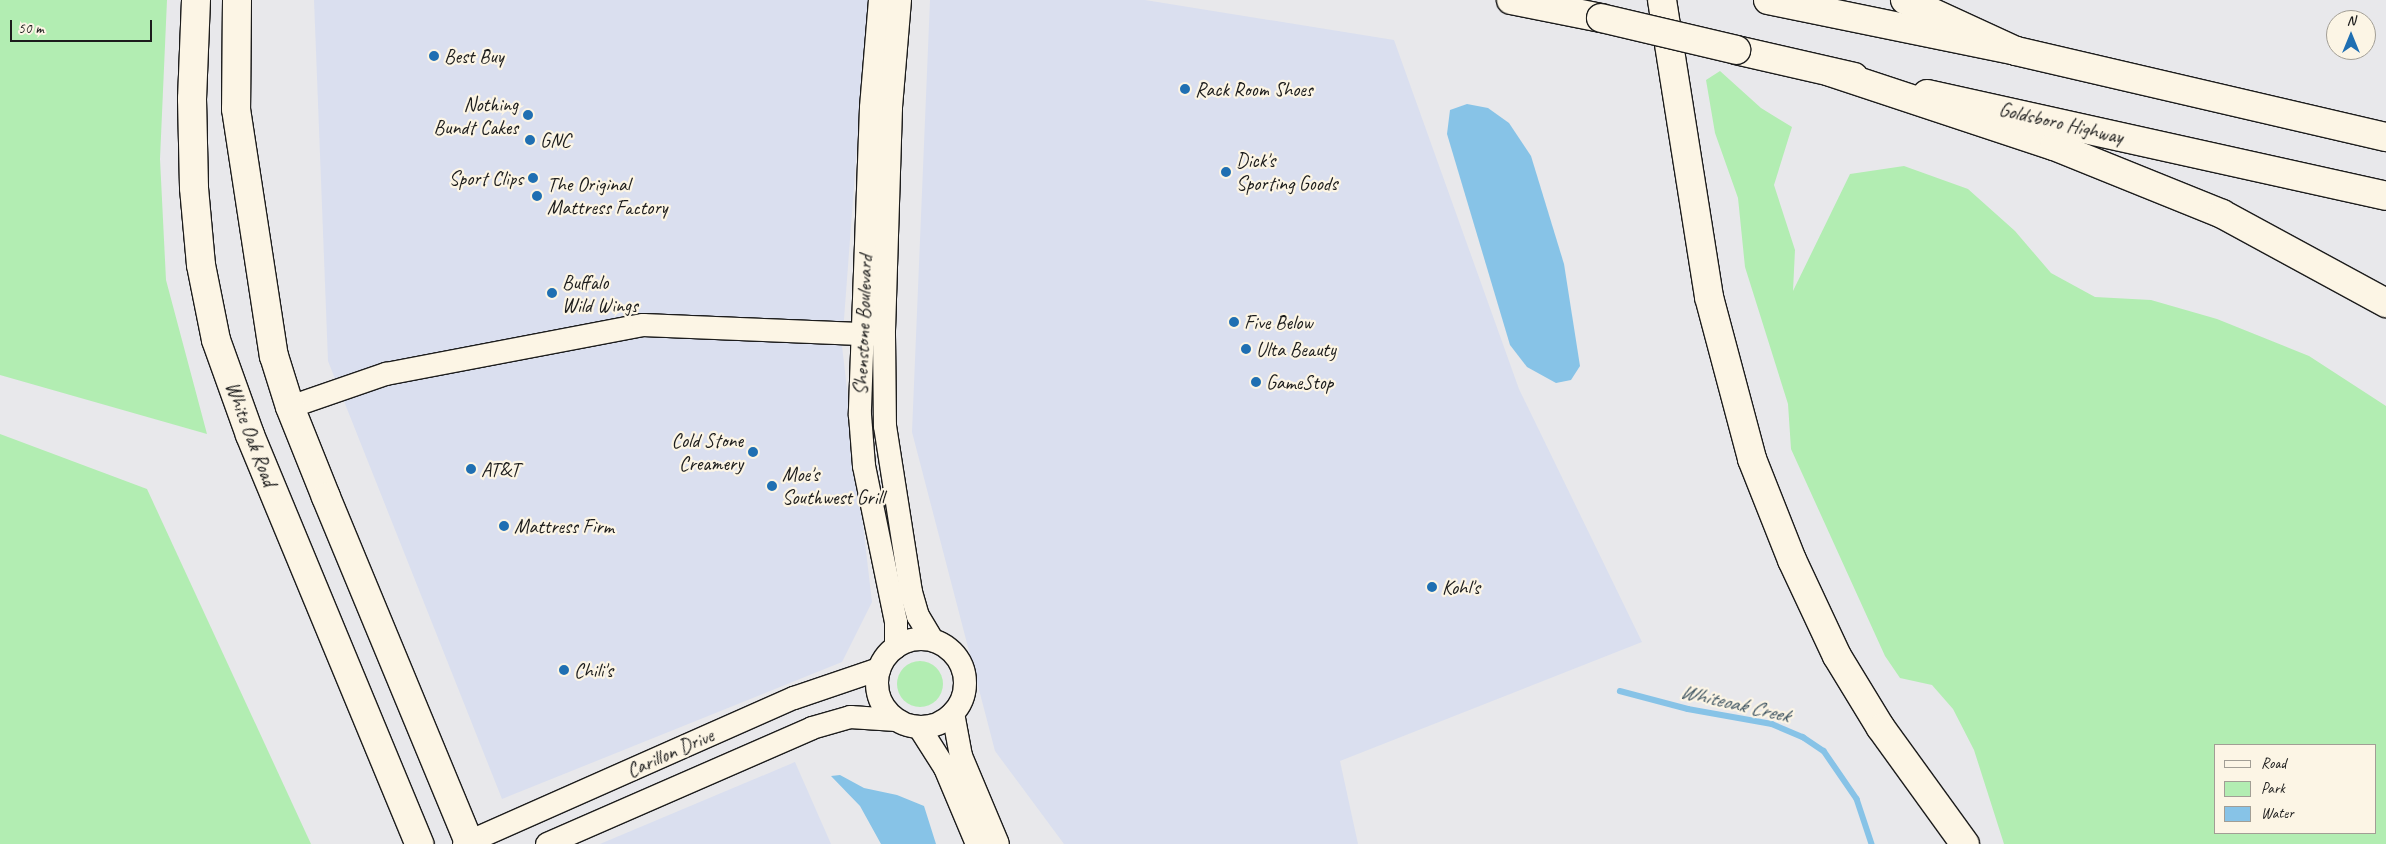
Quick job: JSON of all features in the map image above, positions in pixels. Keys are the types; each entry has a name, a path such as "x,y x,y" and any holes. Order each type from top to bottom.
{"main road":[{"name":"White Oak Road","path":"196,0 192,99 194,188 201,265 216,340 250,436 419,844"},
{"path":"237,0 236,109 264,305 274,356 290,407 468,843"},
{"name":"Goldsboro Highway","path":"1511,0 1601,18 1830,72 2386,196"},
{"path":"1662,0 1709,297 1752,459 1792,560 1837,656 1881,728 1965,844"},
{"path":"1768,0 2016,52 2386,137"},
{"path":"1904,0 2016,52"},
{"path":"1830,72 2054,146 2222,214 2386,303"}],"street":[{"name":"Shenstone Boulevard","path":"880,0 870,118 874,335 887,452 911,592 918,616 932,639"},
{"name":"Shenstone Boulevard","path":"896,647 894,613 864,457 860,414 874,335 900,0"},
{"path":"290,407 394,372 643,325 874,335"},
{"path":"932,639 953,654 963,670 963,695 953,713 933,726 919,727 896,720 880,699 877,683 879,669 896,647 912,640 932,639"},
{"name":"Carillon Drive","path":"468,843 794,698 879,669"},
{"path":"953,713 961,756 998,844"},
{"name":"Carillon Drive","path":"547,844 812,728 850,717 896,720"},
{"path":"919,727 945,768 977,844"}],"shaded area":[{"path":"314,0 868,0 842,346 872,602 842,662 502,799 328,361"},
{"path":"930,0 1145,0 1394,40 1519,389 1642,642 1340,761 1358,844 1064,844 995,751 912,432"},
{"path":"795,762 831,844 600,844"}],"green space":[{"path":"0,0 167,0 160,159 166,280 207,434 0,375"},
{"path":"1720,71 1761,108 1792,127 1774,185 1795,250 1793,291 1850,174 1904,166 1968,189 2015,231 2051,273 2095,297 2151,300 2217,319 2309,356 2386,406 2386,844 2004,844 1974,750 1953,709 1932,685 1900,678 1885,656 1791,449 1788,404 1745,267 1738,198 1715,133 1706,80"},
{"path":"0,434 147,489 311,844 0,844"},
{"path":"920,661 933,665 939,671 943,684 939,697 933,703 920,707 907,703 901,697 897,684 901,671 907,665"}],"water":[{"path":"1467,104 1488,108 1509,123 1531,156 1564,264 1580,366 1571,380 1556,383 1527,367 1510,345 1447,134 1450,110"},
{"path":"840,775 864,788 897,795 924,806 936,844 881,844 860,806 831,776"}],"waterway":[{"name":"Whiteoak Creek","path":"1620,691 1688,709 1772,724 1803,737 1824,751 1857,799 1872,844"}],"place":[{"name":"Best Buy","path":"434,56"},
{"name":"Rack Room Shoes","path":"1185,89"},
{"name":"Nothing Bundt Cakes","path":"528,115"},
{"name":"GNC","path":"530,140"},
{"name":"Dick's Sporting Goods","path":"1226,172"},
{"name":"Sport Clips","path":"533,178"},
{"name":"The Original Mattress Factory","path":"537,196"},
{"name":"Buffalo Wild Wings","path":"552,293"},
{"name":"Five Below","path":"1234,322"},
{"name":"Ulta Beauty","path":"1246,349"},
{"name":"GameStop","path":"1256,382"},
{"name":"Cold Stone Creamery","path":"753,452"},
{"name":"AT&T","path":"471,469"},
{"name":"Moe's Southwest Grill","path":"772,486"},
{"name":"Mattress Firm","path":"504,526"},
{"name":"Kohl's","path":"1432,587"},
{"name":"Chili's","path":"564,670"}]}
